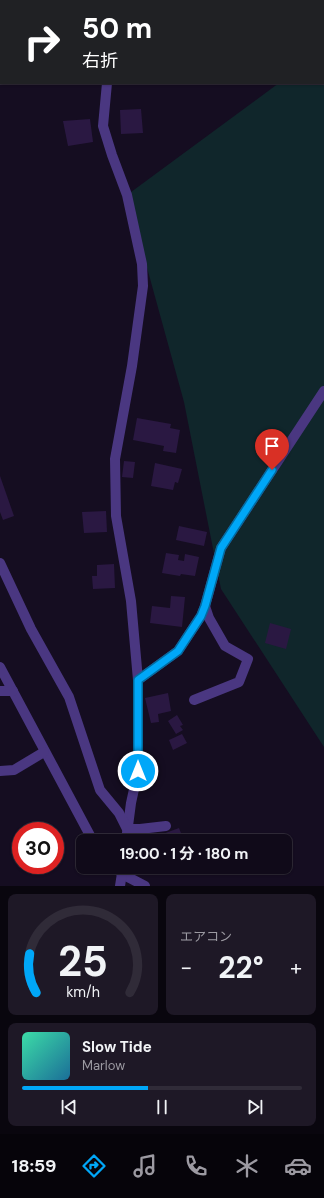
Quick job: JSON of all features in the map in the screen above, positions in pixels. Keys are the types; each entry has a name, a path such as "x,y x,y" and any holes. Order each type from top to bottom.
{"street":[{"path":"107,84 103,126 127,195 142,264 144,286 132,366 115,459 116,516 131,601 138,680 138,771 127,834"},
{"path":"138,680 178,651 201,616 221,548 324,391"},
{"path":"0,563 31,629 69,696 100,790 119,813 127,829"},
{"path":"194,700 239,682 248,659 225,646 209,618 205,606"},
{"path":"0,667 88,834"},
{"path":"0,691 13,691"},
{"path":"0,771 14,770 44,752"},
{"path":"127,829 166,826"},
{"path":"120,874 120,886"},
{"path":"127,874 145,886"}],"green space":[{"path":"278,84 324,84 324,747 221,589 184,402 127,195"}],"building":[{"path":"141,109 143,133 121,134 120,110"},
{"path":"90,119 93,142 68,146 63,121"},
{"path":"137,418 171,424 170,428 180,430 176,453 163,451 164,446 133,440"},
{"path":"124,461 135,462 133,478 122,477"},
{"path":"155,463 182,469 178,483 175,482 173,490 151,486"},
{"path":"0,476 14,516 3,520 0,512"},
{"path":"106,511 107,532 84,533 82,512"},
{"path":"179,526 207,532 204,546 176,540"},
{"path":"166,553 179,555 178,560 184,561 185,554 199,557 195,576 181,574 180,576 162,573"},
{"path":"114,564 115,588 93,589 92,576 97,576 97,565"},
{"path":"171,596 185,597 182,627 150,623 152,606 170,608"},
{"path":"270,623 291,629 286,649 265,643"},
{"path":"168,693 171,711 158,714 159,722 151,723 145,698"},
{"path":"177,715 183,725 180,726 183,730 176,734 168,721"},
{"path":"182,734 187,743 173,750 169,740"},
{"path":"179,828 181,834 163,834"}],"route":[{"path":"138,771 138,680 178,651 201,616 221,548 272,470"}]}
